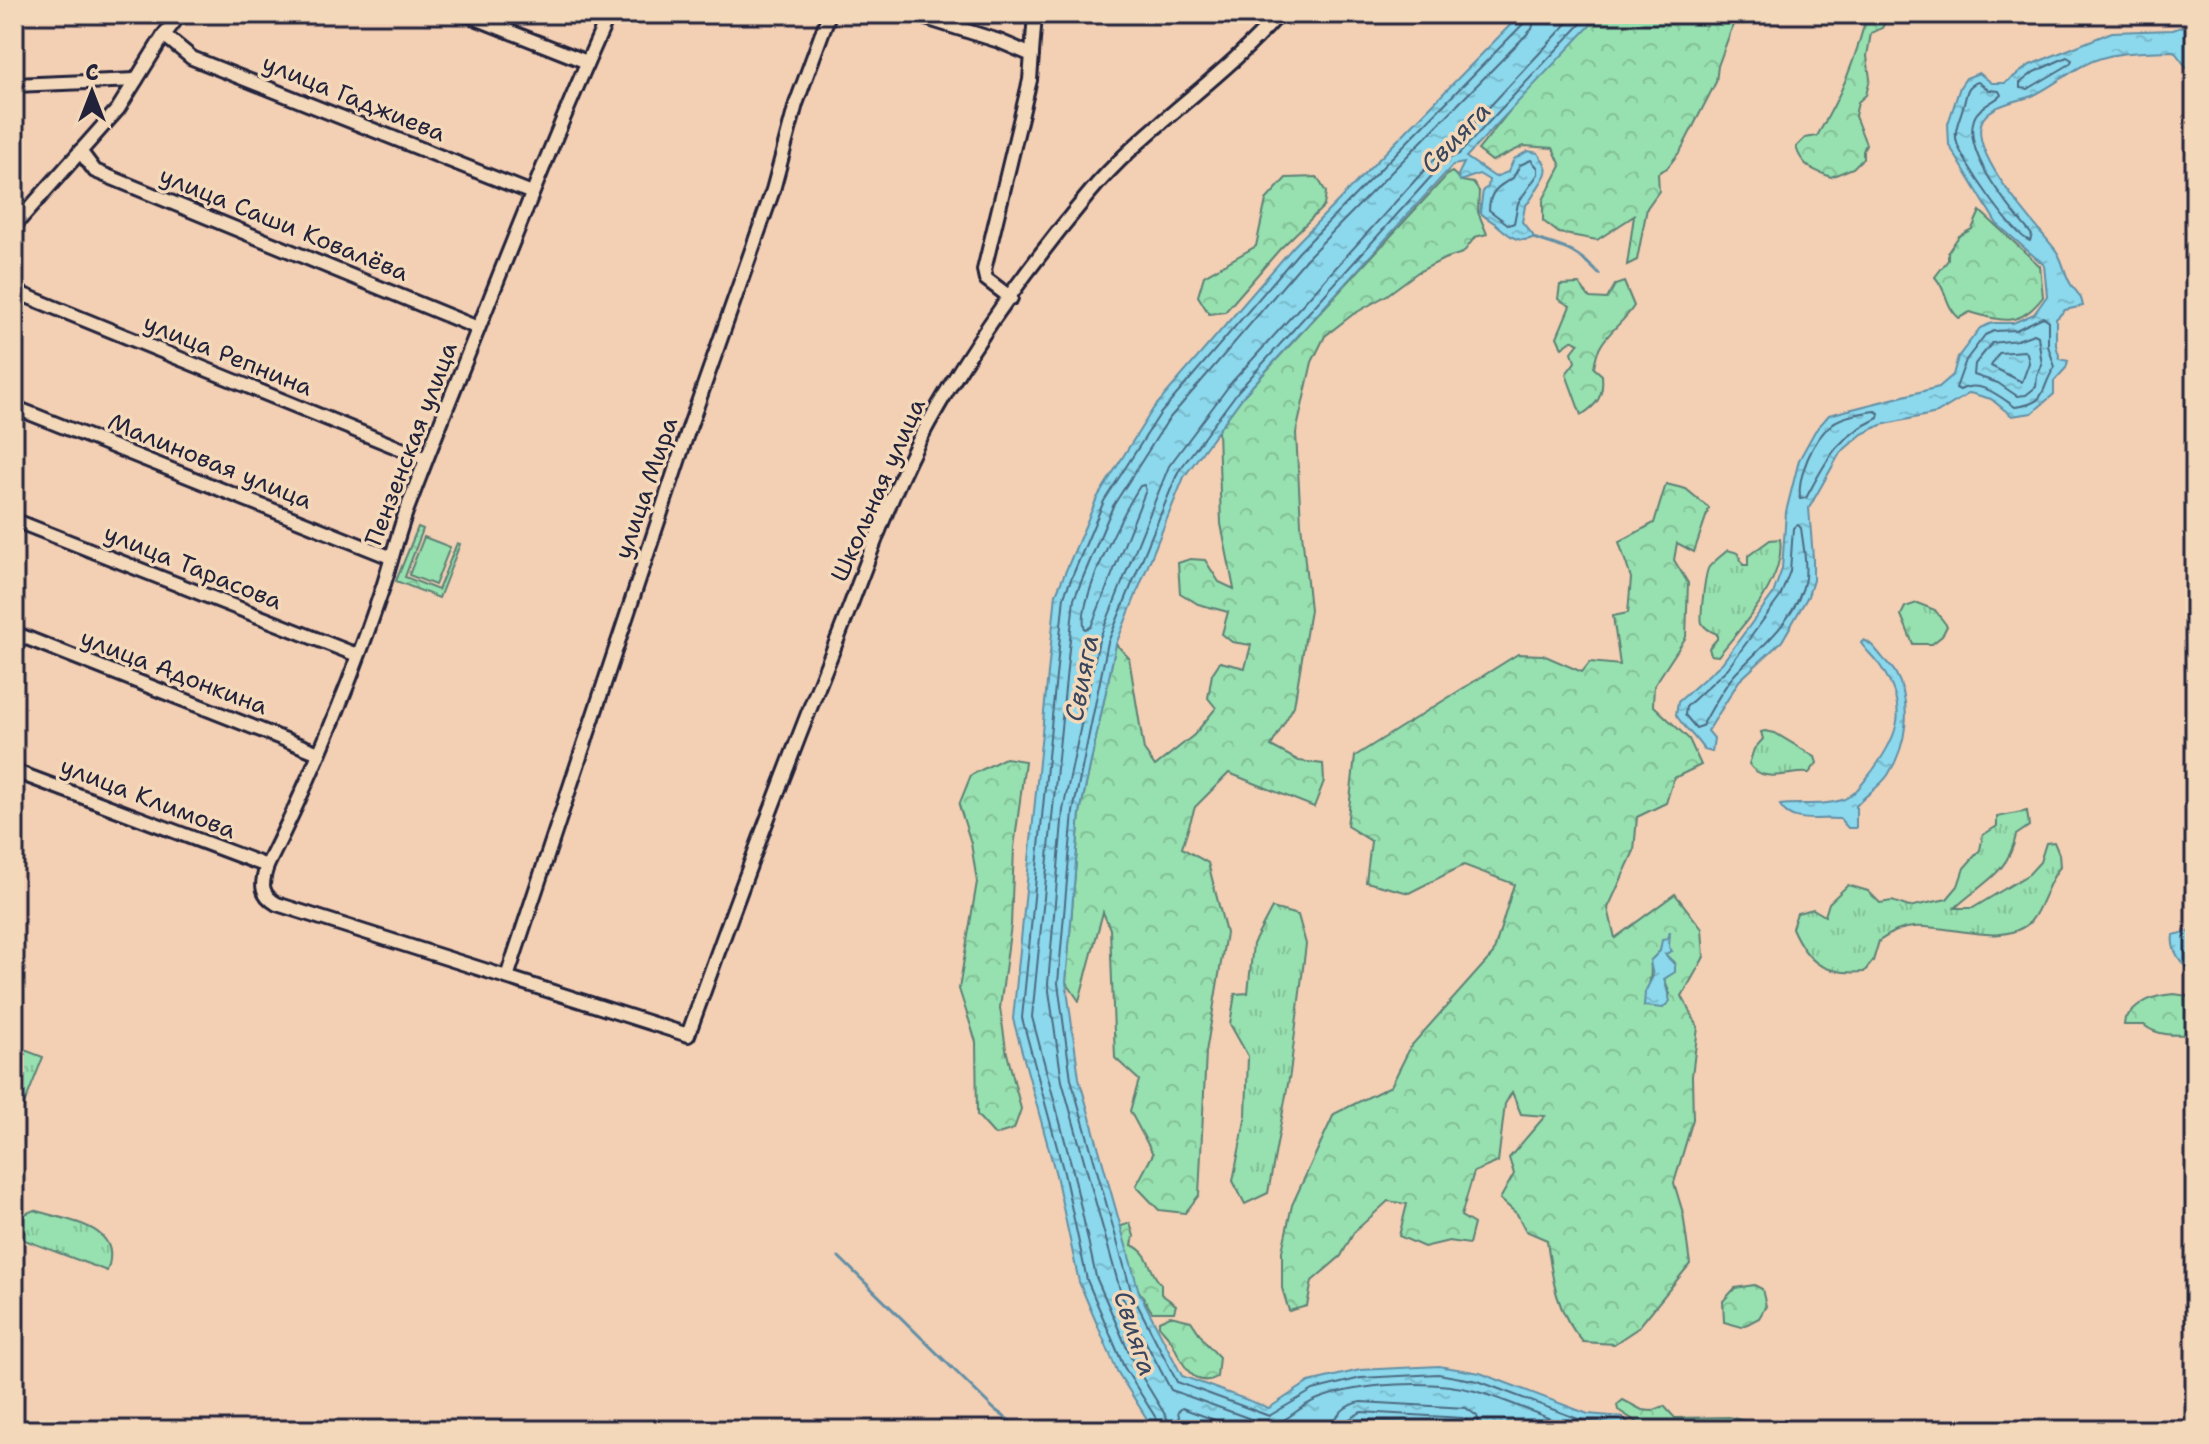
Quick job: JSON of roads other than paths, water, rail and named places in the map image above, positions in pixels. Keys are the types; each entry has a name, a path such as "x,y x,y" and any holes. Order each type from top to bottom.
{"street":[{"path":"14,226 118,109 180,14"},
{"path":"465,14 587,62"},
{"name":"Пензенская улица","path":"507,977 277,904 263,892 267,866 310,779 384,585 390,557 426,459 532,193 609,14"},
{"name":"улица Мира","path":"507,977 688,431 773,190 796,104 829,14"},
{"path":"913,14 999,41 1032,55"},
{"path":"1011,298 986,279 984,270 1030,80 1035,14"},
{"name":"Школьная улица","path":"507,977 688,1035 768,811 902,478 927,426 962,367 1088,194 1129,151 1279,14"},
{"name":"улица Гаджиева","path":"164,35 192,58 532,193"},
{"path":"14,85 136,80"},
{"name":"улица Саши Ковалёва","path":"80,151 95,171 478,328"},
{"name":"улица Репнина","path":"14,291 426,459"},
{"name":"Малиновая улица","path":"14,407 390,557"},
{"name":"улица Тарасова","path":"14,520 357,655"},
{"name":"улица Адонкина","path":"14,633 319,753"},
{"name":"улица Климова","path":"14,771 267,866"}],"water":[{"name":"Свияга","path":"1521,14 1601,14 1466,157 1495,177 1508,172 1514,159 1528,151 1538,153 1546,172 1525,206 1522,222 1533,238 1514,238 1482,214 1483,190 1488,187 1489,180 1479,174 1460,181 1458,175 1464,163 1453,165 1244,395 1184,477 1116,644 1080,813 1066,982 1079,1078 1139,1292 1182,1376 1269,1408 1309,1382 1360,1370 1439,1366 1480,1373 1588,1414 1622,1417 1636,1430 1477,1430 1469,1426 1360,1420 1347,1430 1154,1430 1117,1371 1079,1282 1056,1175 1013,1019 1056,594 1097,498 1153,409 1293,247"},
{"path":"2195,22 2195,72 2187,68 2174,51 2105,57 2084,65 2032,96 1999,107 1983,119 1980,132 1993,167 2057,252 2069,282 2081,299 2083,306 2065,310 2056,319 2056,345 2060,359 2068,361 2066,368 2054,381 2054,394 2032,413 2012,416 1991,399 1970,393 1937,413 1881,425 1862,434 1840,453 1809,508 1813,580 1808,596 1782,641 1739,681 1708,731 1714,738 1712,752 1704,750 1676,715 1678,702 1722,663 1773,594 1782,569 1786,512 1799,460 1815,431 1829,415 1939,387 1953,375 1958,357 1980,328 1992,323 2013,323 2034,314 2047,296 2044,265 1997,224 1949,145 1948,124 1966,78 1979,73 1992,83 2005,83 2030,65 2112,32 2173,30"},
{"path":"1864,640 1874,647 1901,684 1906,711 1900,751 1885,779 1856,806 1856,828 1848,828 1840,819 1798,818 1780,805 1826,803 1851,795 1882,757 1895,732 1895,695 1881,667 1861,643"},
{"path":"2195,930 2195,974 2178,958 2173,935"},
{"path":"1670,932 1669,947 1672,951 1665,954 1675,965 1675,972 1664,979 1670,1001 1663,1008 1644,1006 1645,992 1653,976 1650,961 1660,951 1662,940 1667,939"}],"waterway":[{"path":"1533,238 1576,254 1599,274"},
{"path":"839,1257 994,1409 1022,1430"}]}
